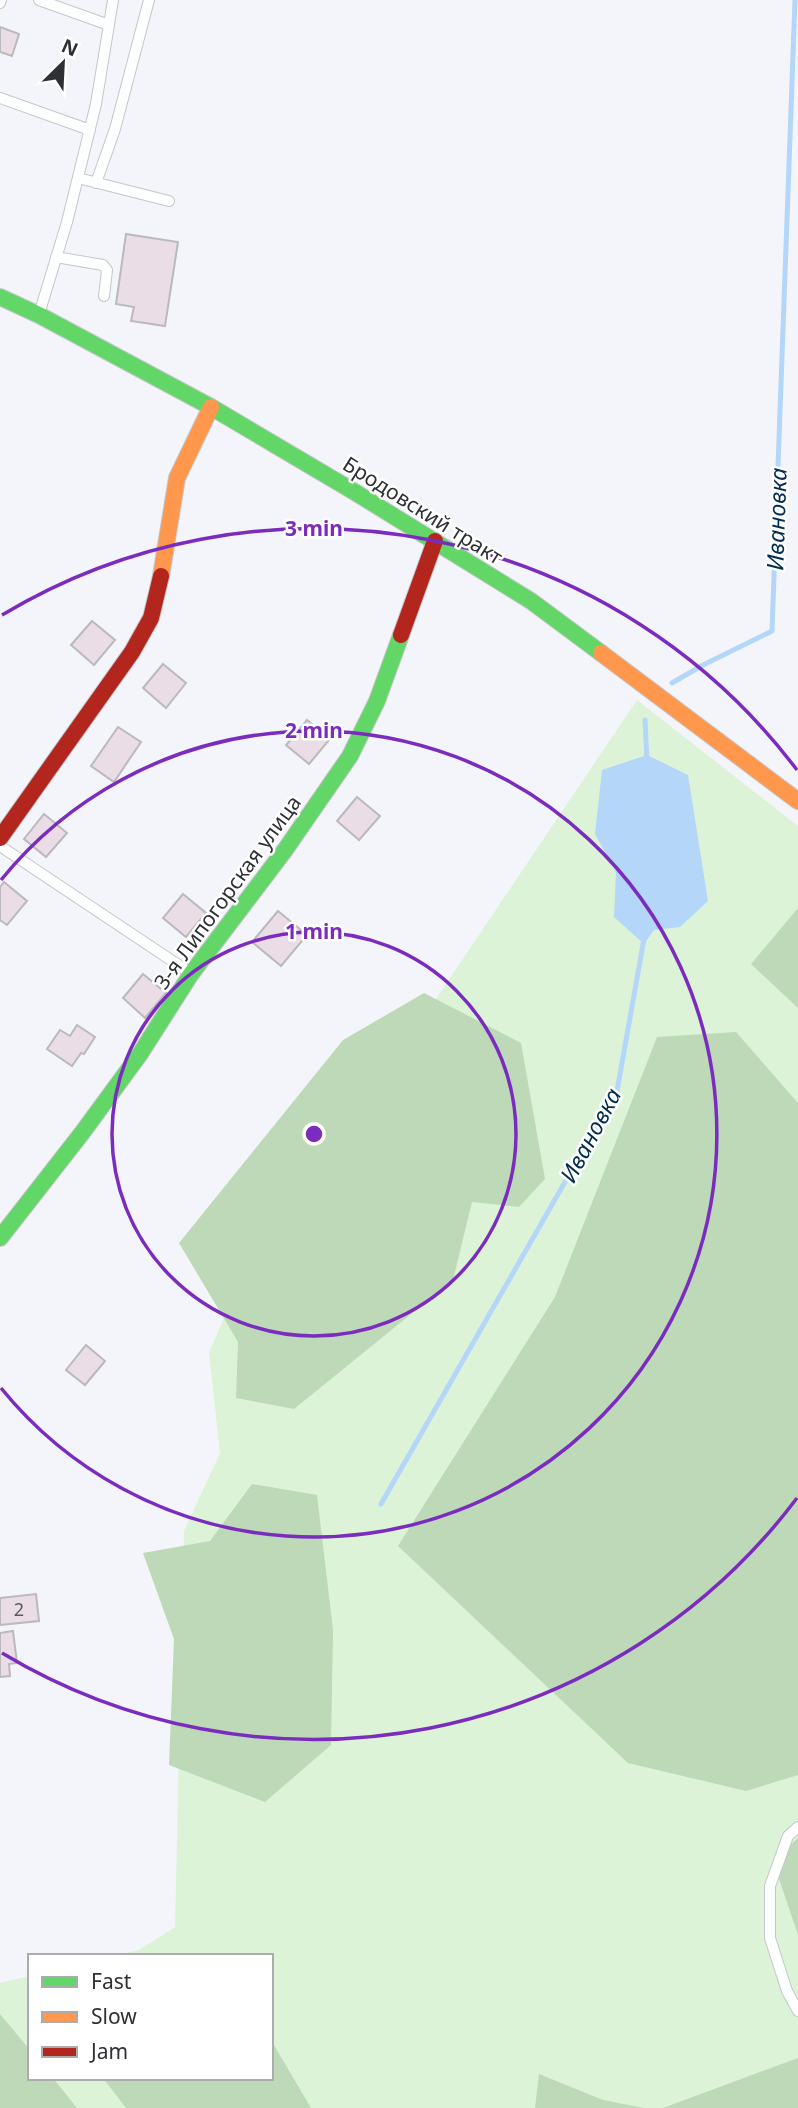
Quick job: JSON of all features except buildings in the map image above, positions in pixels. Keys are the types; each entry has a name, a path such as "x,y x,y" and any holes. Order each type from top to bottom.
{"street":[{"name":"Бродовский тракт","path":"0,297 211,407 531,601 798,801"},
{"path":"0,838 132,652 151,618 166,553 177,478 211,407"},
{"name":"3-я Липогорская улица","path":"0,1238 82,1133 191,974 285,850 350,756 377,701 435,541"}],"lane":[{"path":"39,0 109,25"},
{"path":"39,315 90,130 113,0"},
{"path":"96,183 115,129 149,0"},
{"path":"0,98 90,130"},
{"path":"78,178 169,201"},
{"path":"57,257 103,265 107,270 104,296"},
{"path":"0,846 191,974"},
{"path":"798,1827 788,1836 770,1886 770,1938 787,1991 798,2011"}],"green space":[{"path":"637,700 798,826 798,2108 0,2108 0,1983 28,1976 28,2080 273,2080 273,1954 122,1954 139,1950 175,1927 184,1531 220,1453 209,1352 230,1305"},
{"path":"798,908 798,1008 751,964"},
{"path":"424,993 521,1043 545,1179 519,1207 472,1202 453,1280 294,1409 236,1398 238,1342 179,1243 343,1040"},
{"path":"736,1032 798,1103 798,1775 746,1791 628,1763 398,1546 555,1297 657,1037"},
{"path":"252,1484 317,1495 333,1630 331,1745 265,1802 169,1765 174,1639 143,1553 210,1541"},
{"path":"798,1838 798,1935 773,1861"},
{"path":"0,2014 28,2048 28,2080 55,2080 77,2108 0,2108"},
{"path":"273,2043 311,2108 126,2108 105,2080 273,2080"},
{"path":"798,2058 798,2108 663,2108"},
{"path":"539,2074 603,2100 644,2108 535,2108"}],"water":[{"path":"647,755 688,775 708,901 680,927 654,930 644,944 614,917 616,872 595,834 602,770"}],"waterway":[{"name":"Ивановка","path":"672,683 772,631 795,0"},
{"name":"Ивановка","path":"645,720 647,761"},
{"name":"Ивановка","path":"381,1504 617,1091 644,939"}],"traffic: fast":[{"path":"0,297 211,407 353,491 531,601 601,653"},
{"path":"0,1238 140,1054 191,974 285,850 350,756 377,701 401,635"}],"traffic: slow":[{"path":"161,576 177,478 211,407"},
{"path":"601,653 798,801"}],"traffic: jam":[{"path":"401,635 435,541"},
{"path":"0,838 132,652 151,618 161,576"}]}
